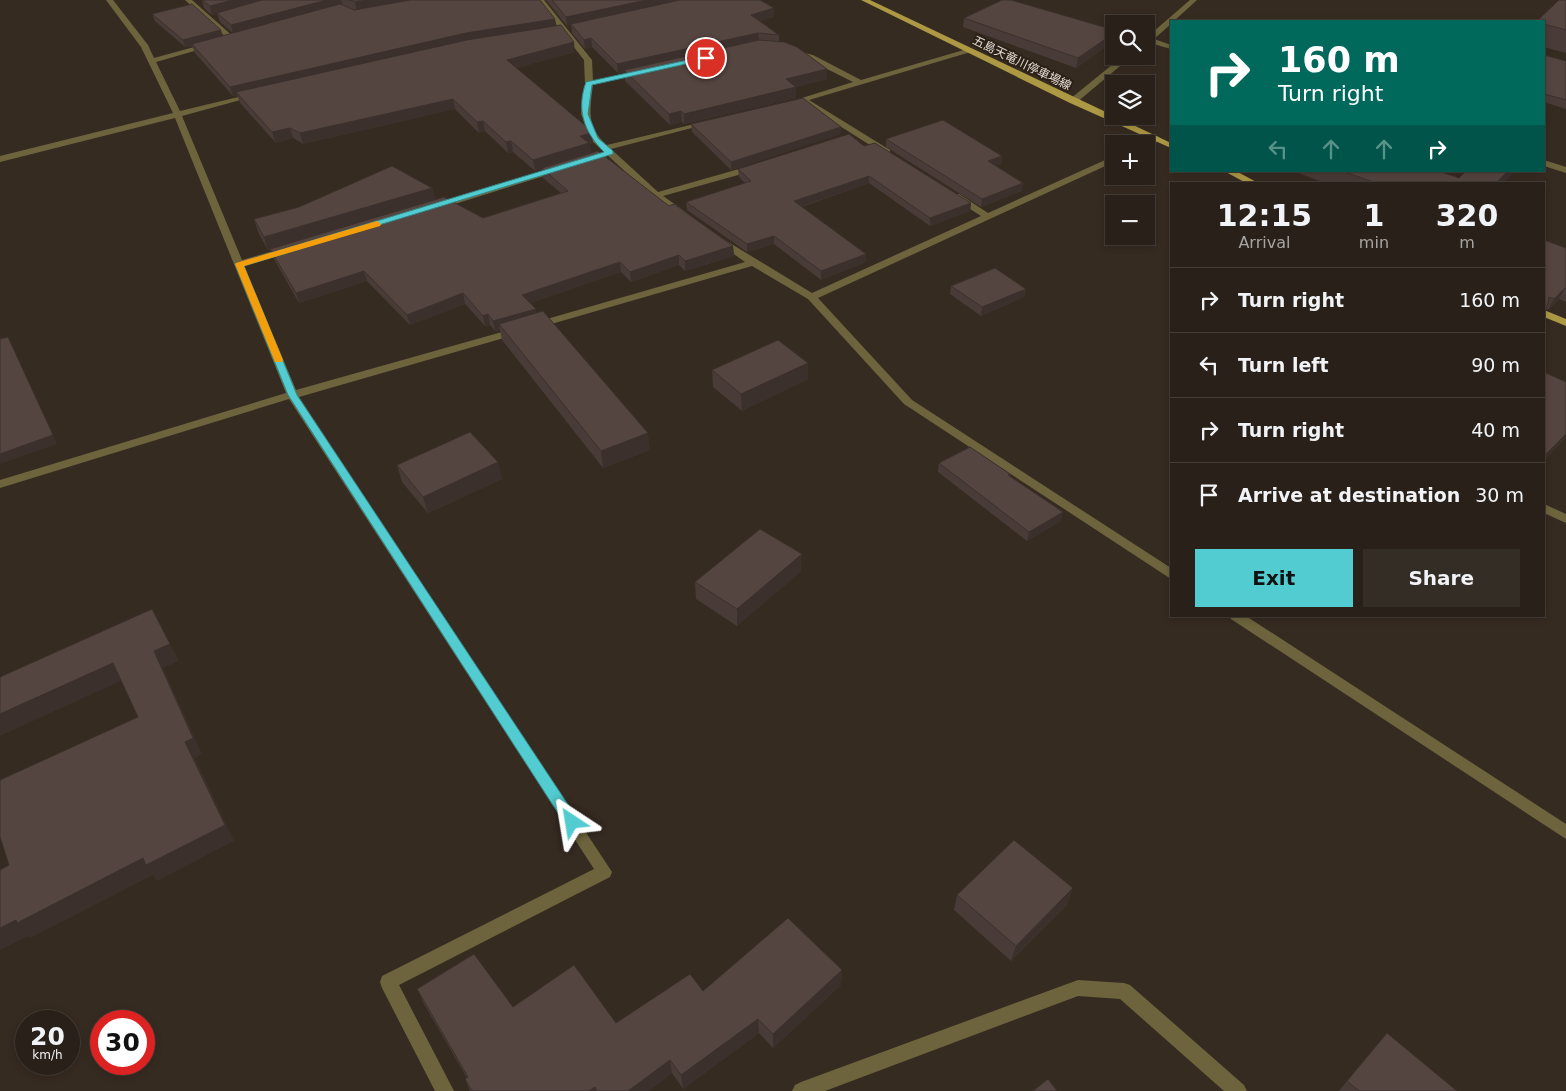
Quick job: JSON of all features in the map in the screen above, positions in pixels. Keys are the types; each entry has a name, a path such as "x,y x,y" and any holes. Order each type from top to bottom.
{"main road":[{"name":"五島天竜川停車場線","path":"864,0 1170,146"},
{"path":"1230,172 1252,182"},
{"path":"1545,313 1566,323"}],"street":[{"path":"109,0 145,47 177,113 292,395 604,872 388,982 445,1091"},
{"path":"188,0 232,39"},
{"path":"1172,20 1194,0"},
{"path":"544,2 564,31 588,60 589,84 585,114 595,139 605,152 656,195 689,218"},
{"path":"210,20 219,18"},
{"path":"1155,35 1170,21"},
{"path":"554,32 574,29"},
{"path":"152,61 241,37"},
{"path":"1155,43 1170,47"},
{"path":"785,48 810,57 860,83"},
{"path":"786,104 970,51"},
{"path":"1073,101 1117,65"},
{"path":"589,84 646,71"},
{"path":"0,159 177,113 262,94"},
{"path":"804,100 898,160"},
{"path":"605,152 719,120"},
{"path":"848,137 857,134"},
{"path":"812,297 1105,163"},
{"path":"1545,163 1566,170"},
{"path":"656,195 765,164"},
{"path":"425,210 564,167"},
{"path":"947,191 988,217"},
{"path":"713,235 753,264 812,297 908,402 1170,573"},
{"path":"239,264 295,248"},
{"path":"0,484 292,395 753,264"},
{"path":"1545,508 1566,519"},
{"path":"1238,617 1566,832"},
{"path":"801,1091 1078,988 1124,991 1238,1091"}],"building":[{"path":"202,0 233,0 210,6"},
{"path":"262,0 327,0 231,25 217,13"},
{"path":"349,0 369,0 355,2"},
{"path":"410,0 540,0 555,19 466,33 230,87 192,44 340,4 354,10"},
{"path":"552,0 647,0 566,17"},
{"path":"680,0 760,0 774,8 751,15 779,35 758,33 617,64 591,38 584,40 571,24"},
{"path":"1002,0 1011,0 1105,27 1105,39 1078,58 964,18"},
{"path":"1559,0 1566,0 1566,30 1545,24 1545,20 1538,20"},
{"path":"192,4 221,30 183,40 152,14"},
{"path":"561,25 574,42 507,60 592,133 580,136 589,143 533,160 511,141 506,142 483,121 477,122 453,99 300,133 290,128 272,132 236,92 467,40"},
{"path":"759,40 784,42 797,47 827,69 786,79 796,87 684,114 681,111 669,114 624,70"},
{"path":"1545,55 1566,61 1566,100 1545,94"},
{"path":"803,98 841,127 731,162 691,124"},
{"path":"943,120 1002,156 988,161 1023,183 982,199 886,139"},
{"path":"849,134 864,146 875,143 971,203 930,218 869,176 794,201 866,254 821,271 774,236 747,244 686,202 751,181 738,169"},
{"path":"598,151 669,206 674,204 733,246 685,261 679,255 630,272 620,262 522,295 536,309 493,321 488,314 483,316 463,293 407,315 364,271 296,293 270,249 444,197 483,218 568,191 542,168"},
{"path":"392,166 432,188 264,237 254,219 299,207"},
{"path":"1345,172 1441,172 1459,178 1465,172 1507,172 1497,182 1373,182"},
{"path":"1545,240 1566,248 1566,289 1554,299 1549,297 1548,304 1545,307"},
{"path":"995,268 1026,289 982,307 951,286"},
{"path":"543,311 648,433 601,451 499,324"},
{"path":"8,337 53,435 0,454 0,339"},
{"path":"778,340 808,363 741,394 712,370"},
{"path":"1545,372 1566,382 1566,434 1545,455"},
{"path":"470,432 498,462 423,497 397,465"},
{"path":"970,447 1063,512 1029,532 939,463"},
{"path":"760,529 802,554 737,609 695,582"},
{"path":"152,609 170,644 154,651 193,738 185,742 225,825 146,865 143,858 17,923 16,920 0,928 0,870 9,865 0,837 0,780 138,717 113,663 0,714 0,677"},
{"path":"1014,840 1073,888 1016,946 957,895"},
{"path":"788,918 842,970 773,1034 758,1019 681,1075 670,1060 628,1091 597,1091 595,1087 589,1091 472,1091 465,1079 468,1077 417,989 474,954 513,1007 574,965 616,1023 690,974 703,991"},
{"path":"1387,1033 1457,1091 1359,1091 1347,1081"},
{"path":"1048,1079 1057,1091 1033,1091"}],"slow traffic":[{"path":"278,360 239,264 377,224"}],"route":[{"path":"572,822 292,395 239,264 425,210 610,153 595,139 585,114 589,84 706,58"}]}
